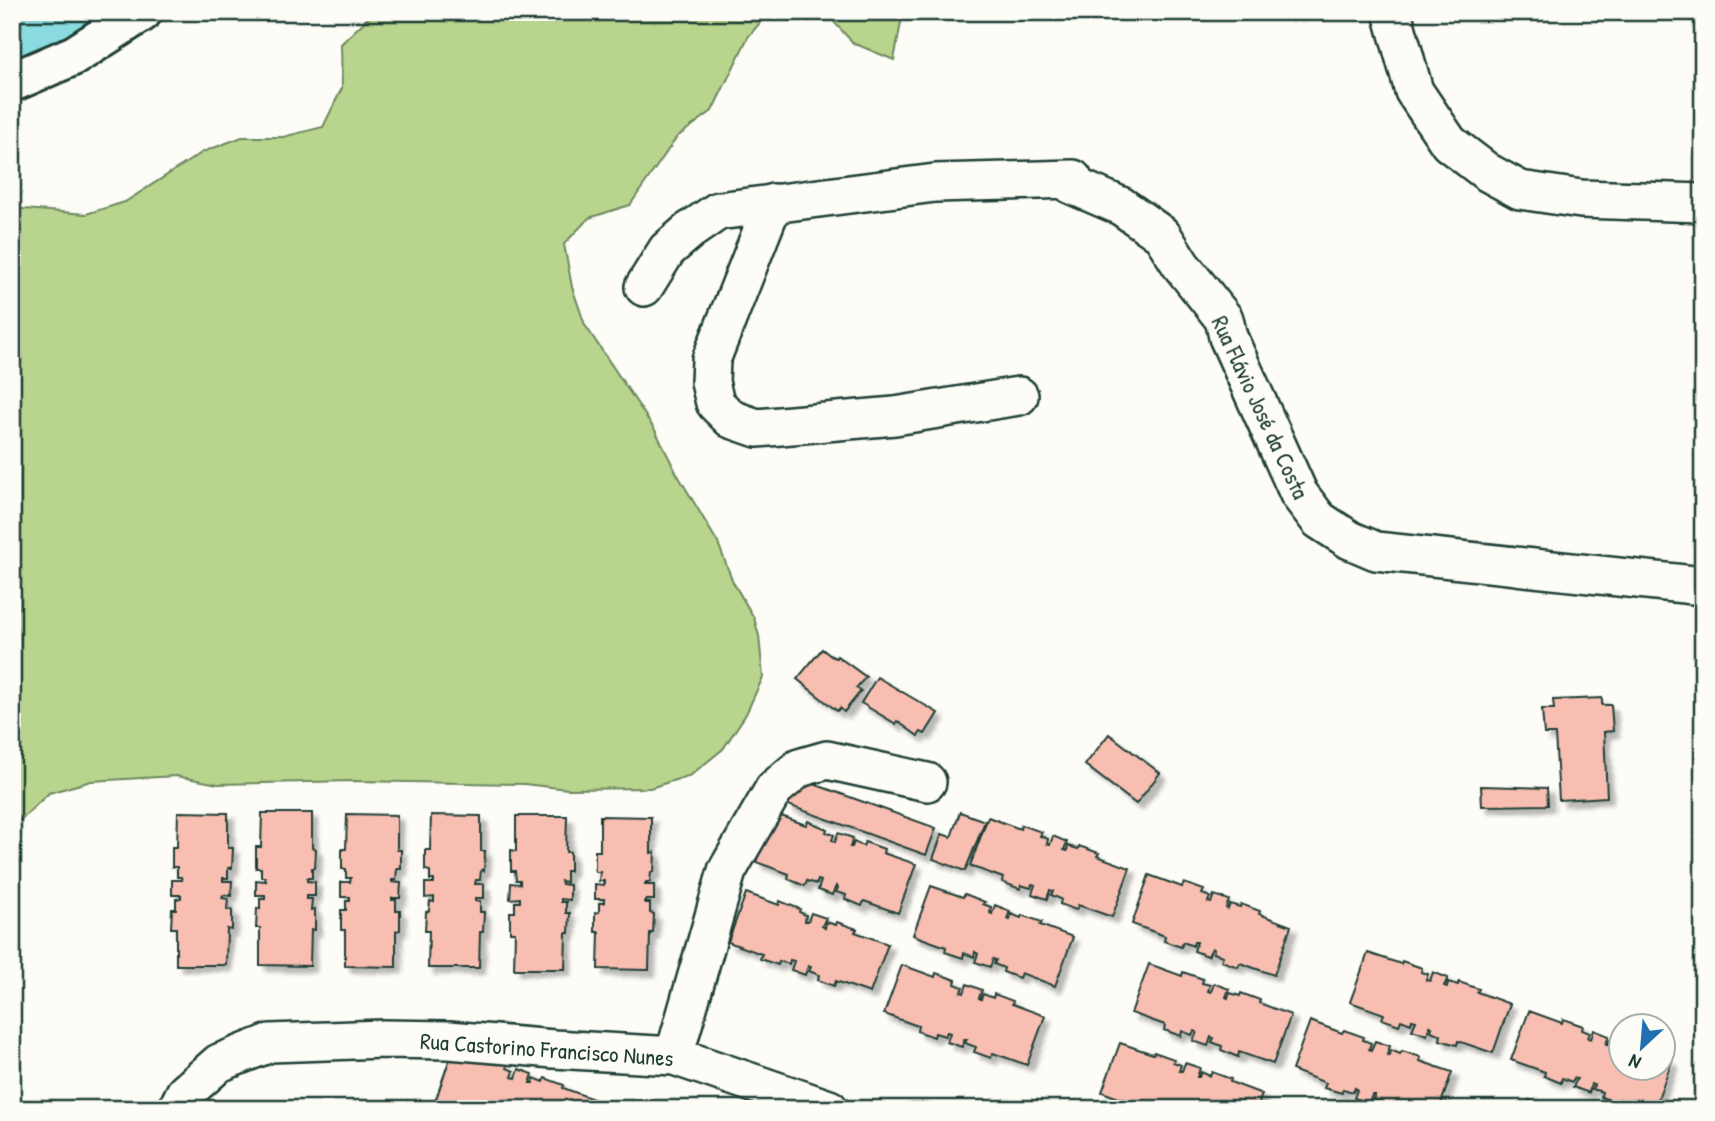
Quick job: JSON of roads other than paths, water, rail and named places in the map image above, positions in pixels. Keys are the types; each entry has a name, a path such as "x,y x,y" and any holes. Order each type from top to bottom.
{"main road":[{"path":"12,82 75,55 142,12"}],"street":[{"path":"1392,12 1414,91 1449,143 1487,172 1520,190 1581,199 1703,203"},
{"name":"Rua Flávio José da Costa","path":"644,288 667,250 689,230 718,211 935,183 1073,180 1072,185 1121,206 1161,235 1224,319 1228,337 1299,494 1319,520 1350,540 1376,551 1703,586"},
{"path":"773,203 711,360 710,382 715,403 732,419 757,428 895,416 1019,396"},
{"path":"674,1056 727,872 774,789 799,768 827,760 927,782"},
{"name":"Rua Castorino Francisco Nunes","path":"177,1109 185,1093 219,1063 270,1043 383,1039 449,1040 674,1056 828,1109"}],"water":[{"path":"12,12 110,12 12,70"}]}
